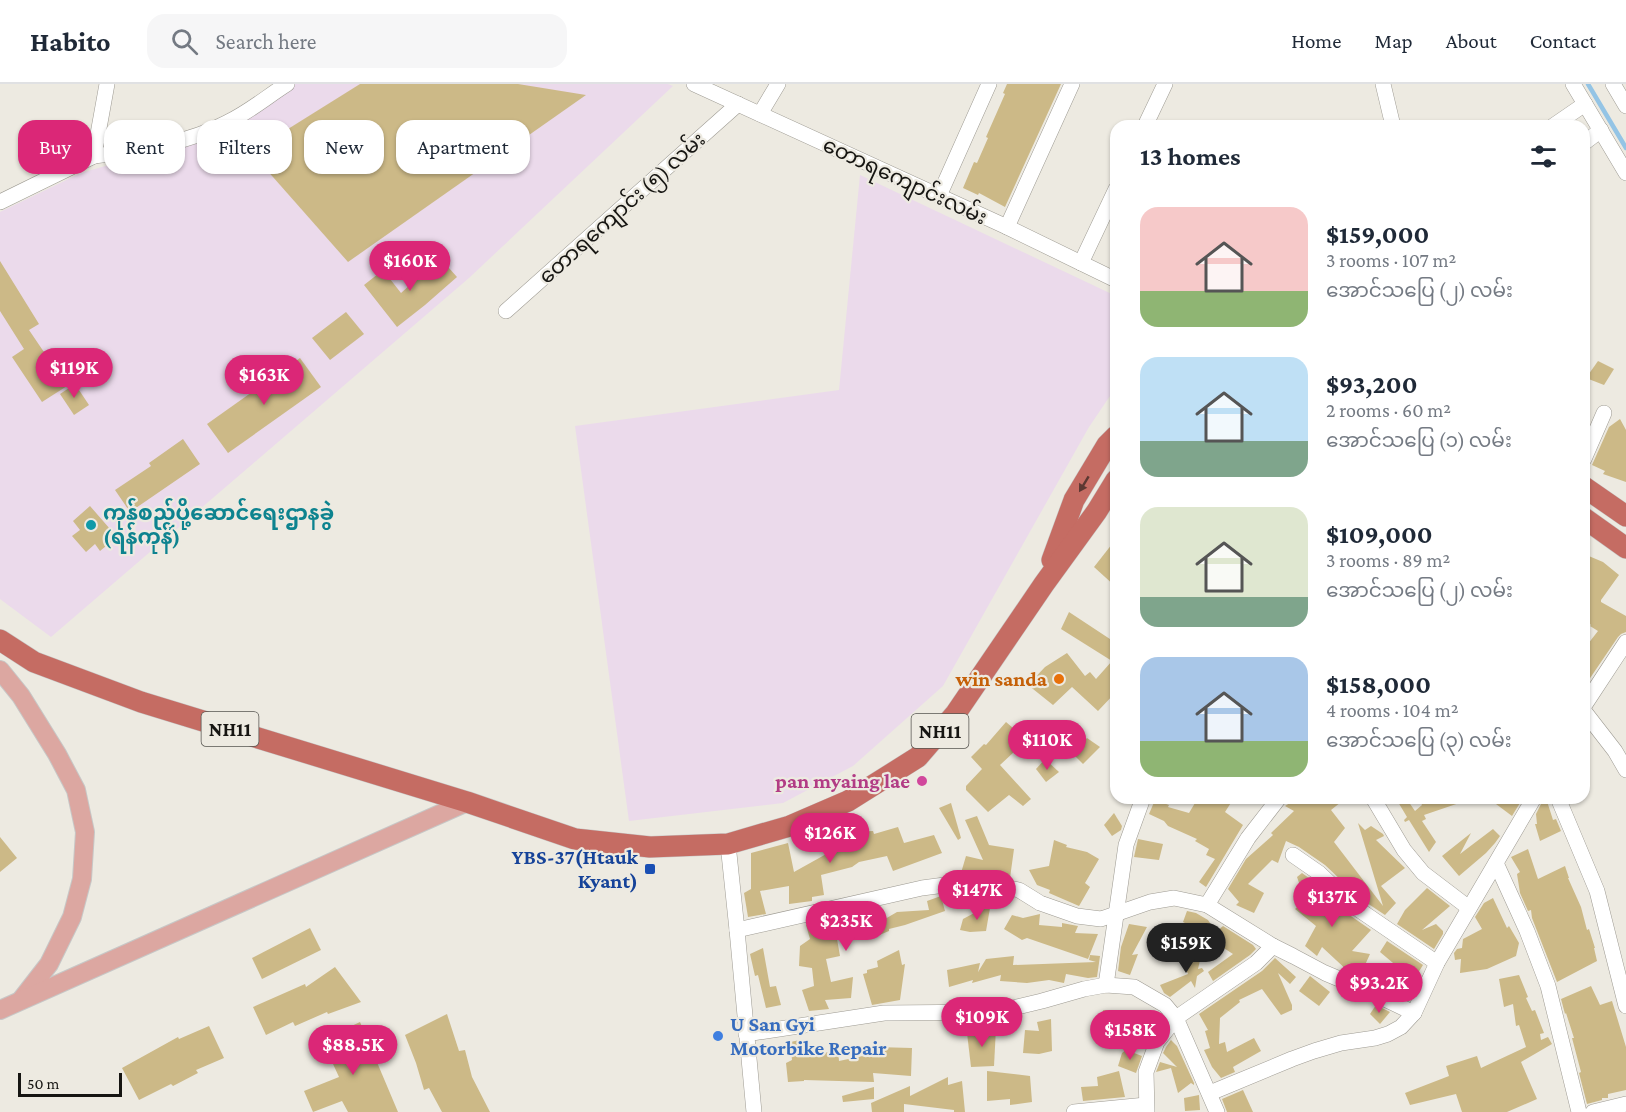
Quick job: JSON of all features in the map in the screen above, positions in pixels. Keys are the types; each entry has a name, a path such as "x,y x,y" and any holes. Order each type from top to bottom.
{"highway":[{"name":"NH11","path":"1044,584 1074,500 1110,443"},
{"name":"NH11","path":"0,640 34,662 141,702 467,802 575,839 650,847 728,844 790,826 848,801 918,757 956,713 1110,490"},
{"path":"1590,491 1622,514"},
{"path":"1590,522 1626,548"}],"main road":[{"path":"1604,532 1622,514"},
{"path":"0,670 21,696 76,790 85,832 81,879 72,917 49,964 20,1001"},
{"path":"0,1010 467,802"}],"street":[{"path":"94,156 107,84"},
{"path":"0,202 94,156 144,149 229,122 287,84"},
{"name":"တောရကျောင်းလမ်း","path":"696,84 1007,227 1110,277"},
{"path":"760,114 778,84"},
{"path":"939,196 989,84"},
{"path":"1007,227 1072,84"},
{"path":"1148,120 1165,84"},
{"path":"1383,84 1392,120"},
{"path":"1573,84 1626,173"},
{"path":"1618,86 1626,106"},
{"name":"တောရကျောင်း (၅) လမ်း","path":"506,311 738,104"},
{"path":"1561,120 1586,104"},
{"path":"1590,138 1601,130"},
{"path":"1081,263 1110,202"},
{"path":"1590,445 1604,412"},
{"path":"1590,697 1626,642"},
{"path":"1590,719 1615,751 1626,770"},
{"path":"1106,986 1126,844 1141,804"},
{"path":"1207,905 1248,838 1274,804"},
{"path":"1377,804 1404,850 1423,873 1469,908"},
{"path":"1210,1093 1314,1051 1341,1042 1375,1038 1401,1027 1413,1013 1437,963 1530,804"},
{"path":"1561,804 1597,891 1626,1005"},
{"path":"728,844 754,1112"},
{"path":"1293,855 1319,873 1355,907 1437,963"},
{"path":"1496,863 1527,931 1548,986 1579,1112"},
{"path":"737,930 922,888 975,881 1019,890 1040,903 1077,916 1101,920 1150,902 1174,898 1207,905 1273,946 1325,973 1413,1013"},
{"path":"1074,1112 1147,1108 1146,1072 1157,1042 1176,1018 1256,963 1273,946"},
{"path":"746,1034 884,1013 996,1012 1084,989 1106,986 1134,987 1165,1005 1176,1018 1217,1112"},
{"path":"1593,1112 1626,1104"}],"shaded area":[{"path":"295,84 668,84 673,86 469,278 51,637 0,599 0,212 79,174 92,174 92,170 104,166 104,174 185,174 185,143 197,140 197,174 292,174 292,120 242,120"},
{"path":"860,175 1110,293 1110,396 1089,427 943,686 853,766 783,803 629,821 575,426 839,390"}],"building":[{"path":"360,84 518,84 586,95 530,134 530,120 396,120 396,174 473,174 348,262 270,174 292,174 292,126"},
{"path":"1007,84 1061,84 1005,207 979,193 978,195 963,188 988,138 986,137 1005,94 1003,93"},
{"path":"440,258 457,277 397,327 364,285 383,270 401,293"},
{"path":"0,261 39,324 29,330 67,386 42,402 12,357 24,349 0,311"},
{"path":"346,312 364,334 330,360 312,338"},
{"path":"300,358 321,387 228,453 207,424"},
{"path":"1598,361 1614,369 1604,385 1590,380 1590,372"},
{"path":"75,384 89,405 74,415 60,394"},
{"path":"1620,419 1626,430 1626,482 1603,474 1605,471 1592,465 1609,427"},
{"path":"183,439 200,464 130,512 115,490 151,466 149,463"},
{"name":"ကုန်စည်ပို့ဆောင်ရေးဌာနခွဲ (ရန်ကုန်)","path":"90,506 117,537 100,551 95,544 86,552 72,536 80,530 73,521"},
{"path":"1110,547 1110,582 1094,567"},
{"path":"1590,557 1603,562 1619,575 1601,602 1626,616 1626,632 1618,637 1590,678 1590,641 1598,631 1591,625"},
{"path":"1069,612 1110,639 1110,660 1061,629"},
{"path":"1067,653 1085,676 1090,672 1096,679 1110,663 1110,698 1098,711 1072,687 1053,705 1028,685 1045,667"},
{"path":"1006,722 1027,740 1000,765 1031,799 1023,806 1009,795 988,812 966,790 966,786 982,769 971,757 984,744 986,745"},
{"path":"1087,738 1100,747 1083,764 1072,753"},
{"path":"1045,759 1059,772 1046,782 1036,769"},
{"path":"951,803 961,838 958,840 939,808"},
{"path":"1153,804 1166,804 1169,805 1168,807 1189,813 1194,804 1230,804 1225,812 1243,825 1206,887 1199,882 1215,859 1206,855 1209,849 1195,841 1197,839 1168,826 1164,821 1149,814"},
{"path":"1288,804 1338,804 1331,810 1345,828 1334,842 1383,906 1358,823 1365,830 1371,826 1383,834 1384,836 1376,840 1405,868 1381,886 1396,903 1385,915 1361,899 1325,865 1286,841 1278,863 1272,860 1248,884 1264,893 1254,913 1236,905 1239,902 1228,889 1246,859 1273,835 1271,833 1294,811 1285,806"},
{"path":"1399,804 1410,804 1415,811 1422,804 1456,804 1424,815 1426,819 1422,821 1436,842 1429,852 1409,820 1405,822 1407,817"},
{"path":"1496,804 1519,804 1512,816"},
{"path":"1541,804 1548,804 1553,820 1556,819 1561,831 1540,841 1535,824 1537,824 1536,814"},
{"path":"1114,813 1122,826 1121,830 1112,836 1104,825"},
{"path":"977,816 989,845 1014,849 1010,878 977,871 961,873 966,856 983,860 965,820"},
{"path":"898,827 904,843 934,835 942,853 893,871 887,856 859,862 852,867 821,875 824,895 812,897 812,901 789,904 789,886 760,891 766,914 748,917 744,893 751,889 751,853 788,843 794,872 837,848 835,830 873,831 874,834"},
{"path":"1493,829 1500,836 1495,843 1459,876 1442,856 1471,833 1460,854"},
{"path":"0,837 17,858 0,872"},
{"path":"1138,839 1163,844 1159,860 1134,857"},
{"path":"1054,840 1099,859 1085,883 1090,887 1079,906 1037,885 1029,870 1049,866"},
{"path":"1528,849 1538,879 1565,866 1595,948 1597,961 1557,982 1531,910 1528,911 1520,893 1517,874 1520,872 1511,857"},
{"path":"1302,873 1348,914 1371,930 1352,951 1370,954 1360,976 1350,973 1322,947 1317,956 1305,946 1316,926 1295,909 1305,900 1297,877"},
{"path":"1427,888 1450,906 1422,930 1436,924 1443,931 1434,949 1397,924 1405,910"},
{"path":"941,896 945,911 889,929 877,936 837,939 840,956 826,959 831,982 853,977 851,998 825,1000 829,1009 809,1011 802,990 814,986 812,968 799,966 800,946 810,939 806,925 820,921 824,934 846,925 885,919 897,912 929,910 927,901"},
{"path":"1493,898 1507,928 1509,926 1519,943 1516,956 1487,969 1460,973 1461,959 1455,960 1454,953 1457,949 1462,948 1463,939 1482,929 1475,917 1484,903"},
{"path":"980,906 990,908 986,931 960,930 963,919 978,911"},
{"path":"1187,911 1208,920 1216,932 1223,926 1256,949 1213,981 1208,972 1233,954 1216,943 1220,941 1183,922"},
{"path":"1040,914 1039,925 1062,927 1062,923 1078,926 1075,933 1098,934 1088,959 1027,938 1022,940 1004,929 1012,915 1023,918"},
{"path":"1129,924 1147,927 1132,955 1138,954 1130,975 1118,971 1121,947"},
{"path":"310,928 321,950 262,979 252,958"},
{"path":"1205,938 1198,969 1202,968 1204,971 1197,976 1195,988 1191,981 1170,997 1164,993 1160,985 1188,974 1184,965"},
{"path":"1387,941 1423,965 1405,994 1389,982 1399,968 1380,952"},
{"path":"763,948 770,987 776,986 781,1005 766,1008 750,954"},
{"path":"899,950 902,965 905,964 900,1000 872,1005 863,974 867,973 867,970 878,967 877,961"},
{"path":"1090,955 1100,956 1097,977 1088,978 1066,974 1064,983 1049,980 1027,983 1000,981 1001,975 949,987 947,970 980,963 978,972 986,959 1014,956 1013,965 1096,962 1089,960"},
{"path":"1275,958 1296,977 1290,984 1278,973 1292,1010 1281,1015 1262,989 1239,1000 1240,1002 1220,1018 1219,1044 1225,1042 1227,1052 1254,1038 1261,1051 1233,1067 1235,1072 1221,1078 1212,1067 1204,1050 1210,1048 1205,1031 1208,1030 1199,1014 1262,971"},
{"path":"335,967 361,1002 328,1014 327,1012 295,1026 293,1022 266,1035 253,1007 305,984 306,987"},
{"path":"1519,975 1528,997 1526,998 1532,1011 1535,1010 1544,1033 1540,1034 1541,1040 1548,1037 1552,1044 1521,1062 1537,1099 1507,1112 1462,1112 1456,1094 1410,1105 1405,1093 1449,1076 1446,1066 1477,1056 1481,1068 1526,1047 1519,1025 1516,1026 1513,1004 1504,1007 1499,979"},
{"path":"1310,976 1330,992 1319,1006 1299,991"},
{"path":"1591,986 1600,1005 1612,1001 1626,1047 1626,1090 1608,1094 1608,1098 1587,1104 1572,1038 1574,1038 1561,999"},
{"path":"1376,1005 1390,1012 1380,1024 1370,1014"},
{"path":"1103,1010 1115,1010 1117,1028 1102,1029"},
{"path":"447,1014 459,1051 465,1050 472,1077 490,1112 442,1112 429,1088 424,1090 405,1035"},
{"path":"1051,1019 1052,1051 1039,1054 1023,1053 1025,1030 1039,1031 1037,1022"},
{"path":"360,1022 398,1112 348,1112 342,1101 313,1112 304,1091 339,1077 322,1040"},
{"path":"209,1026 224,1058 196,1070 198,1073 173,1086 171,1084 139,1100 122,1068 178,1037 179,1039"},
{"path":"996,1028 994,1066 971,1067 967,1033"},
{"path":"800,1040 802,1055 813,1048 815,1056 838,1049 839,1061 877,1053 876,1047 912,1048 911,1076 873,1073 874,1082 804,1080 788,1082 786,1063 792,1060 790,1042"},
{"path":"1171,1040 1177,1046 1194,1083 1178,1093 1171,1068 1156,1072 1160,1062 1177,1067 1163,1053"},
{"path":"1126,1050 1142,1056 1136,1073 1118,1066 1122,1053"},
{"path":"987,1071 1030,1076 1032,1102 1010,1105 1010,1099 987,1101"},
{"path":"1119,1071 1125,1097 1083,1101 1081,1087 1098,1086 1097,1077"},
{"path":"948,1077 948,1085 962,1081 965,1112 904,1104 904,1112 872,1112 871,1103 910,1086 910,1096"},
{"path":"874,1087 874,1099 843,1102 842,1096"},
{"path":"1243,1090 1253,1112 1227,1112 1222,1099"},
{"path":"1199,1095 1200,1110 1185,1111 1184,1098"}],"waterway":[{"path":"1588,84 1626,148"}],"place":[{"name":"ကုန်စည်ပို့ဆောင်ရေးဌာနခွဲ (ရန်ကုန်)","path":"91,525"},
{"name":"win sanda","path":"1059,679"},
{"name":"pan myaing lae","path":"922,781"},
{"name":"YBS-37(Htauk Kyant)","path":"650,869"},
{"name":"U San Gyi Motorbike Repair","path":"718,1036"}]}
